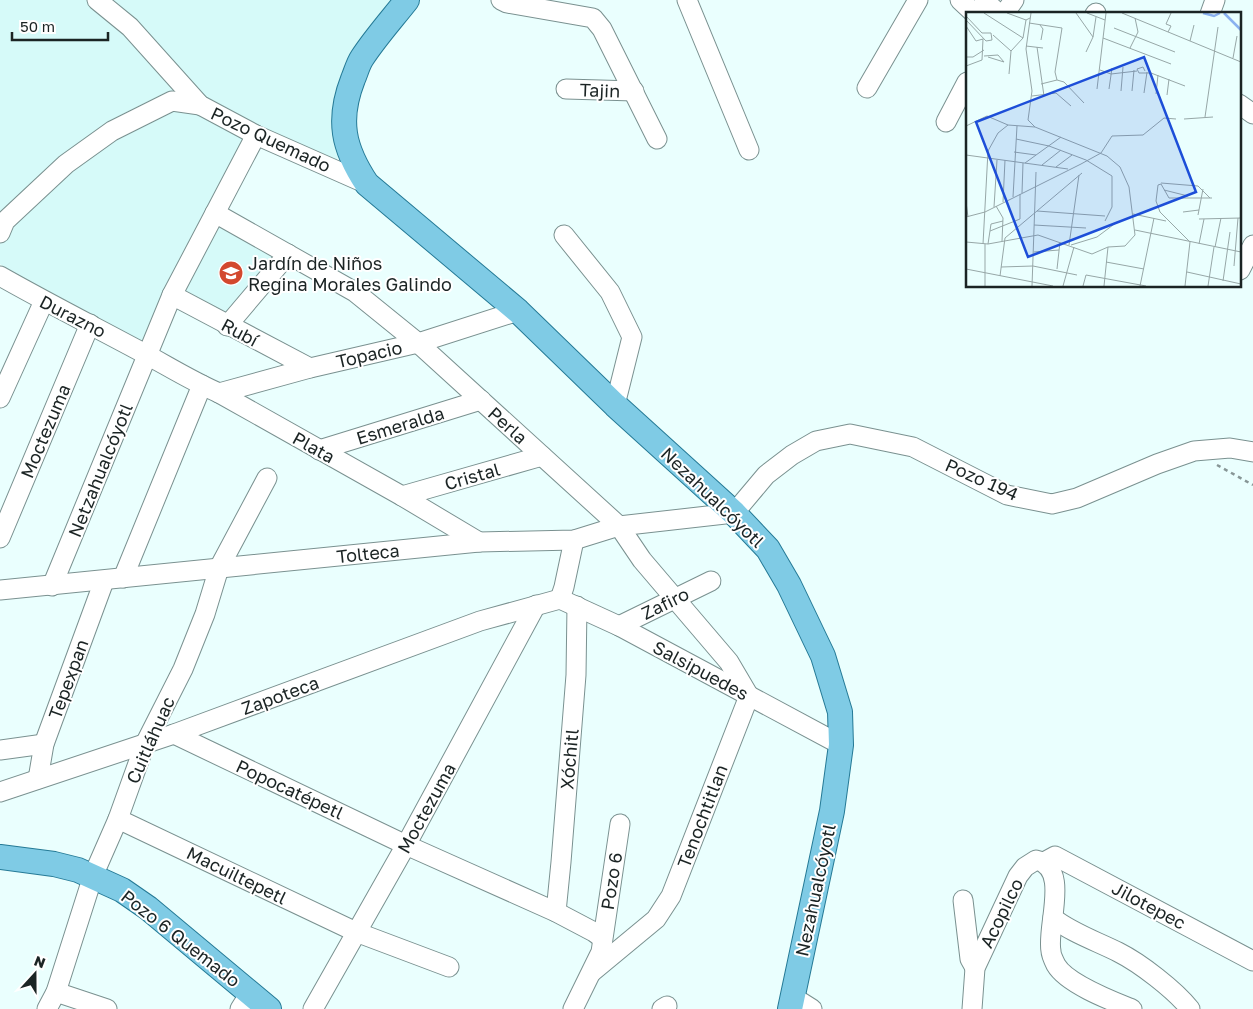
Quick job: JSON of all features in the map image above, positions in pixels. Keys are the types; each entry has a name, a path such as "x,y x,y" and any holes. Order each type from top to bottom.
{"main road":[{"path":"367,184 347,144 343,118 349,90 361,59 406,0"},
{"name":"Nezahualcóyotl","path":"367,184 518,311 615,405 734,513 768,549 789,585 823,656 840,712 841,745 832,811 798,1005"},
{"name":"Pozo 6 Quemado","path":"0,857 54,864 78,870 122,890 148,908 245,1001 268,1009"}],"street":[{"name":"Pozo Quemado","path":"97,0 130,26 200,104 256,135 367,184"},
{"path":"687,0 749,150"},
{"path":"867,88 918,0"},
{"path":"960,0 973,12"},
{"path":"984,0 997,12"},
{"path":"1005,12 1014,0"},
{"path":"1211,12 1215,0"},
{"path":"505,1 593,18 602,29 657,139"},
{"path":"946,122 966,84"},
{"name":"Tajin","path":"566,89 634,91"},
{"path":"0,233 5,221 66,164 112,131 172,101 200,104"},
{"path":"1240,105 1253,114"},
{"name":"Netzahualcóyotl","path":"52,586 172,295 256,135"},
{"name":"Perla","path":"214,213 355,292 418,343 619,526 642,560 729,662 749,696"},
{"path":"564,235 610,292 632,337 615,405"},
{"path":"1240,270 1253,245"},
{"path":"228,326 288,254"},
{"name":"Durazno","path":"0,276 147,355"},
{"name":"Rubí","path":"172,295 310,368"},
{"path":"0,398 44,301"},
{"name":"Topacio","path":"210,389 418,343 518,311"},
{"name":"Moctezuma","path":"0,538 90,324"},
{"name":"Plata","path":"147,355 402,496 479,542"},
{"path":"123,578 210,389"},
{"name":"Esmeralda","path":"319,450 481,400"},
{"name":"Pozo 194","path":"734,513 766,475 792,455 816,441 850,434 913,447 1007,495 1052,504 1077,498 1157,464 1194,451 1230,448 1253,452"},
{"name":"Cristal","path":"402,496 542,456"},
{"name":"Cuitláhuac","path":"51,1001 93,876 118,819 145,744 183,669 205,614 219,568 267,478"},
{"name":"Tolteca","path":"0,590 479,542 574,540 619,526 734,513"},
{"name":"Xóchitl","path":"556,912 576,675 568,602 564,587 574,540"},
{"name":"Tepexpan","path":"38,779 44,744 104,581"},
{"name":"Zafiro","path":"619,626 711,581"},
{"name":"Salsipuedes","path":"568,602 619,626 841,745"},
{"name":"Zapoteca","path":"0,792 174,734 480,621 536,605 568,602"},
{"name":"Moctezuma","path":"313,1009 406,845 536,605"},
{"name":"Tenochtitlan","path":"592,972 656,919 671,896 749,696"},
{"name":"Popocatépetl","path":"174,734 406,845"},
{"path":"0,750 44,744"},
{"name":"Macuiltepetl","path":"118,819 356,932 450,966"},
{"name":"Pozo 6","path":"592,972 601,952 620,824"},
{"path":"406,845 556,912 602,938 644,928"},
{"name":"Jilotepec","path":"1044,862 1055,856 1253,961"},
{"name":"Acopilco","path":"972,1009 975,968 1018,876 1025,867 1036,860 1044,862"},
{"path":"1044,862 1051,870 1054,884 1055,901 1050,930 1050,951 1056,966 1069,978 1100,997 1132,1009"},
{"path":"964,900 970,958 975,968"},
{"path":"1053,918 1063,926 1120,953 1168,986 1190,1009"},
{"path":"573,1009 592,972"},
{"path":"51,1001 107,1009"}],"path":[{"path":"1194,451 1234,476 1253,485"}],"shaded area":[{"path":"0,0 401,0 338,89 333,105 333,123 339,155 336,161 263,128 142,343 50,295 0,264"},
{"name":"Jardín de Niños Regina Morales Galindo","path":"221,220 282,256 233,316 184,290"}],"place":[{"name":"Jardín de Niños Regina Morales Galindo","path":"231,273"}]}
